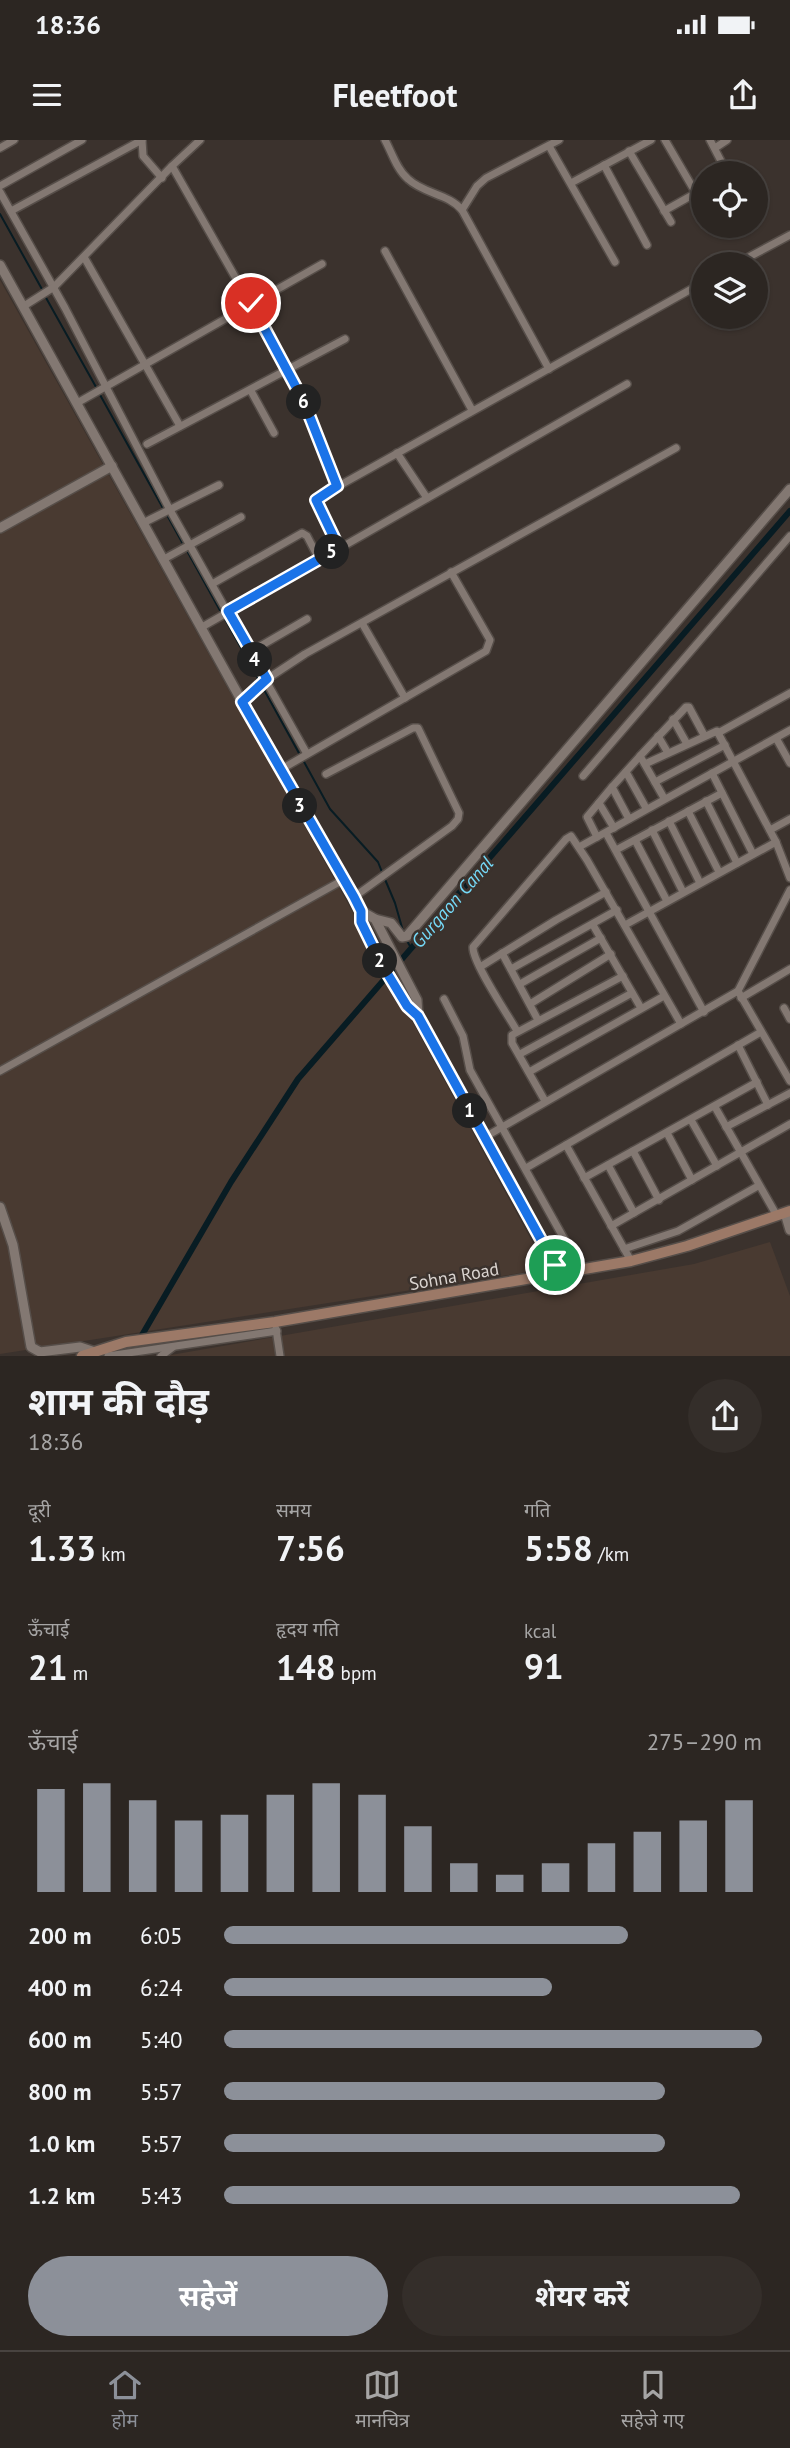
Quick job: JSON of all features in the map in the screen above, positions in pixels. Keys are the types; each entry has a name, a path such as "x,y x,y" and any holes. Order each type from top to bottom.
{"main road":[{"name":"Sohna Road","path":"82,1356 157,1337 276,1326 582,1271 687,1246 784,1213"}],"street":[{"path":"0,148 14,140"},
{"path":"0,186 82,140"},
{"path":"11,211 142,140 143,156 162,178"},
{"path":"24,306 48,291 200,140"},
{"path":"385,140 408,180 451,200 462,211 549,369"},
{"path":"462,211 477,186 486,178 559,140"},
{"path":"571,183 651,140"},
{"path":"666,140 691,186"},
{"path":"721,161 713,144 727,140"},
{"path":"549,146 615,262"},
{"path":"629,151 671,222"},
{"path":"604,165 647,245"},
{"path":"172,166 288,370 304,402 337,486"},
{"path":"0,192 48,291 107,387 167,511 187,547 212,583 224,614 250,652 263,683 302,756"},
{"path":"664,211 691,195"},
{"path":"758,252 790,235"},
{"path":"385,251 472,410"},
{"path":"84,257 180,426"},
{"path":"77,403 322,264"},
{"path":"0,265 280,770 354,897 361,911 361,922 381,963 407,1006 418,1016 560,1274"},
{"path":"339,548 316,500 691,289"},
{"path":"147,444 345,339"},
{"path":"202,627 627,384"},
{"path":"251,391 274,433"},
{"path":"242,702 298,658 676,448"},
{"path":"397,453 427,498"},
{"path":"0,528 111,466"},
{"path":"144,523 219,485"},
{"path":"361,911 375,919 391,923 405,937 790,489"},
{"path":"164,559 240,517"},
{"path":"212,583 302,533 307,536 319,559"},
{"path":"583,776 790,536"},
{"path":"280,770 489,648 490,640 451,572"},
{"path":"250,652 307,619"},
{"path":"362,622 405,698"},
{"path":"718,733 790,693"},
{"path":"597,837 587,817 683,708 689,707 704,735"},
{"path":"673,719 687,744"},
{"path":"326,774 413,728 418,728 457,807 458,819 452,826 354,897"},
{"path":"645,764 715,730 776,842 790,878"},
{"path":"579,847 790,730"},
{"path":"658,736 668,753"},
{"path":"776,738 790,763"},
{"path":"656,782 724,745"},
{"path":"640,756 664,798"},
{"path":"626,772 646,808"},
{"path":"712,773 753,855"},
{"path":"612,787 629,819"},
{"path":"616,850 722,793"},
{"path":"706,801 737,863"},
{"path":"599,803 614,828"},
{"path":"688,811 719,873"},
{"path":"769,830 790,819"},
{"path":"669,821 700,883"},
{"path":"652,830 683,892"},
{"path":"606,832 704,1012"},
{"path":"517,1031 472,950 475,943 566,839 573,836 681,1024"},
{"path":"635,840 667,901"},
{"path":"625,925 776,842"},
{"path":"0,1072 343,880"},
{"path":"739,995 790,890"},
{"path":"480,967 606,892"},
{"path":"511,968 617,910"},
{"path":"375,919 417,1000 418,1016"},
{"path":"593,925 641,1008"},
{"path":"520,984 601,938"},
{"path":"502,953 538,1020"},
{"path":"530,1004 611,954"},
{"path":"485,1137 681,1024 790,970"},
{"path":"545,1101 511,1040 512,1035 623,976"},
{"path":"520,1054 632,993"},
{"path":"739,995 790,1081"},
{"path":"529,1072 664,996"},
{"path":"444,999 463,1036 470,1070 582,1271"},
{"path":"784,1008 790,1019"},
{"path":"526,1168 761,1032"},
{"path":"738,1045 768,1105"},
{"path":"584,1178 757,1083"},
{"path":"726,1127 790,1093"},
{"path":"715,1107 758,1186 784,1213 790,1230"},
{"path":"691,1120 717,1166"},
{"path":"611,1226 790,1124"},
{"path":"667,1133 692,1180"},
{"path":"566,1145 631,1261"},
{"path":"633,1151 659,1200"},
{"path":"608,1164 634,1213"},
{"path":"624,1249 680,1230 758,1186"},
{"path":"0,1207 13,1245 32,1347 40,1352 80,1347 95,1354"},
{"path":"108,1356 125,1347 176,1345 276,1326 280,1356"},
{"path":"162,1356 176,1345"}],"shaded area":[{"path":"0,280 361,927 547,1269 0,1354"},
{"path":"770,1242 790,1296 790,1356 165,1356 694,1264"}],"waterway":[{"path":"0,214 43,291"},
{"path":"45,296 96,387"},
{"path":"99,393 164,510"},
{"name":"Gurgaon Canal","path":"131,1354 231,1182 298,1079 790,511"},
{"path":"167,515 183,544"},
{"path":"186,549 222,614"},
{"path":"225,619 260,682"},
{"path":"262,686 300,755"},
{"path":"303,760 330,809 378,862 382,872"},
{"path":"384,877 403,931"},
{"path":"406,939 411,948"}],"route":[{"path":"251,303 304,402 337,486 319,497 316,503 339,548 228,611 267,679 242,702 354,897 361,911 364,927 381,963 407,1006 418,1016 555,1265"}]}
